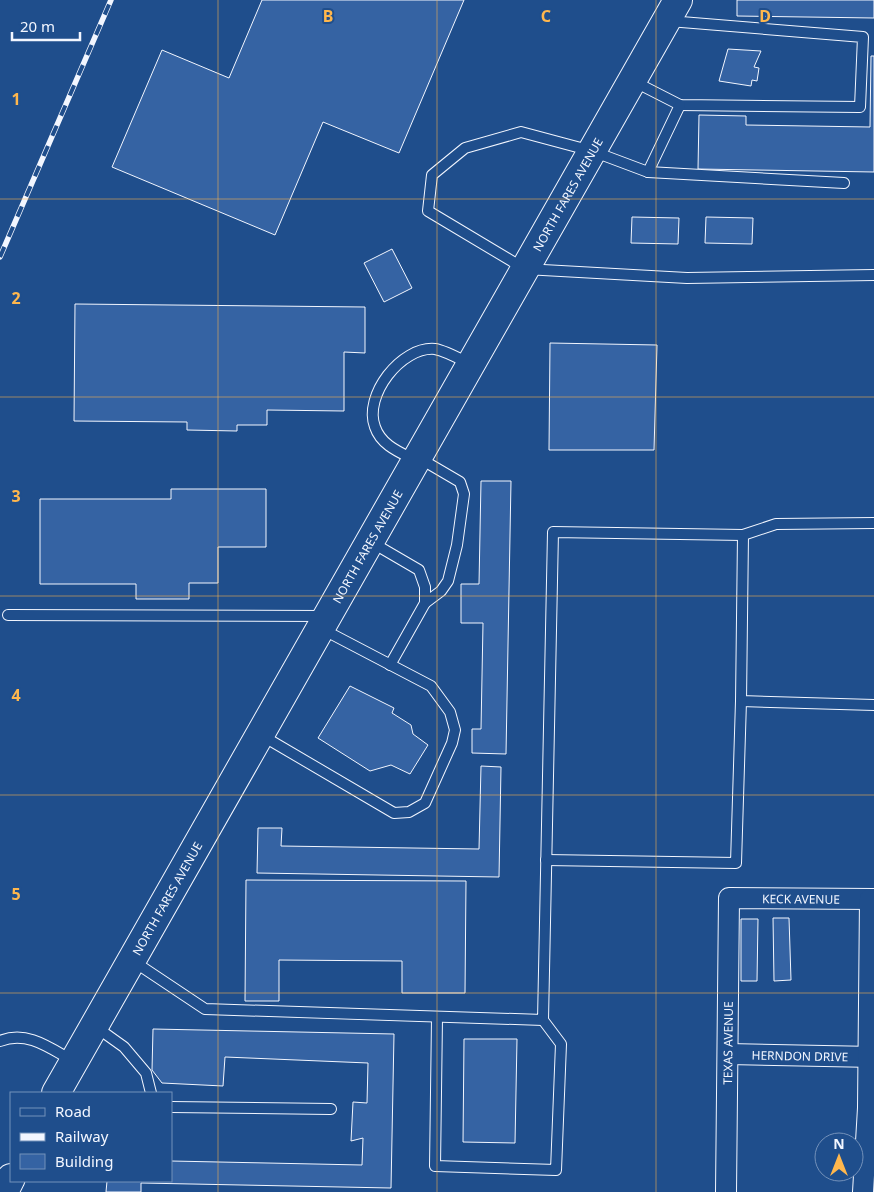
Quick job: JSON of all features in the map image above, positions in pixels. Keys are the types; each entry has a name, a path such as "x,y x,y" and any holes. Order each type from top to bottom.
{"street":[{"name":"NORTH FARES AVENUE","path":"57,1092 672,11"},
{"name":"TEXAS AVENUE","path":"726,1192 729,898 733,898"},
{"name":"KECK AVENUE","path":"733,898 872,899"},
{"path":"863,1192 871,1057 872,899"},
{"name":"HERNDON DRIVE","path":"728,1054 871,1057"}],"lane":[{"path":"672,11 862,37 874,37"},
{"path":"632,81 680,105 860,107 862,37"},
{"path":"648,172 680,105"},
{"path":"844,182 648,172 592,151 521,132 465,148 432,175 428,211 525,269 687,278 874,275"},
{"path":"425,603 442,592 448,581 457,545 464,494 460,482 386,444 374,426 374,404 385,379 397,362 415,352 435,349 471,364"},
{"path":"437,1018 435,1166 556,1170 560,1044 543,1020 553,532 743,535 776,524 874,523"},
{"path":"546,860 736,863 741,702 743,535"},
{"path":"370,542 419,570 426,587 425,603 390,665"},
{"path":"8,615 324,622 390,665 430,686 450,712 455,730 452,743 426,802 409,812 394,813 260,734"},
{"path":"741,702 874,705"},
{"path":"131,960 206,1009 543,1020"},
{"path":"94,1025 124,1047 146,1073 151,1092"},
{"path":"0,1041 8,1038 30,1038 74,1062"},
{"path":"172,1107 331,1109"}],"building":[{"path":"262,0 464,0 399,153 323,122 275,235 112,167 162,50 229,78"},
{"path":"737,0 874,0 874,18 737,16"},
{"path":"728,49 761,51 754,67 759,68 757,81 752,80 751,86 719,81"},
{"path":"871,56 874,56 874,172 698,169 699,115 746,116 746,125 870,127"},
{"path":"632,217 679,218 678,244 631,243"},
{"path":"706,217 753,218 752,244 705,243"},
{"path":"392,249 412,288 384,302 364,263"},
{"path":"75,304 365,307 365,353 344,352 344,411 267,410 267,425 237,425 237,431 187,430 187,422 74,421"},
{"path":"550,343 657,345 654,450 549,450"},
{"path":"481,481 511,481 506,754 472,753 472,729 481,729 483,623 461,623 461,584 479,584"},
{"path":"171,489 266,489 266,547 218,547 218,583 189,583 189,599 136,599 136,584 40,584 40,499 171,499"},
{"path":"350,686 394,708 392,713 411,725 413,734 428,745 410,774 391,765 370,771 318,738"},
{"path":"481,766 501,767 499,877 257,873 258,828 282,828 281,846 479,849"},
{"path":"246,880 466,881 465,993 402,993 402,961 279,960 279,1001 245,1001"},
{"path":"773,918 789,918 791,980 774,981"},
{"path":"741,919 758,919 757,981 741,981"},
{"path":"153,1029 394,1034 391,1188 141,1183 141,1192 106,1192 107,1182 172,1182 172,1161 362,1165 363,1138 351,1141 353,1102 367,1103 368,1063 225,1057 223,1086 162,1083 152,1070"},
{"path":"464,1039 517,1039 515,1143 463,1142"}],"railway":[{"path":"0,257 111,0"}]}
